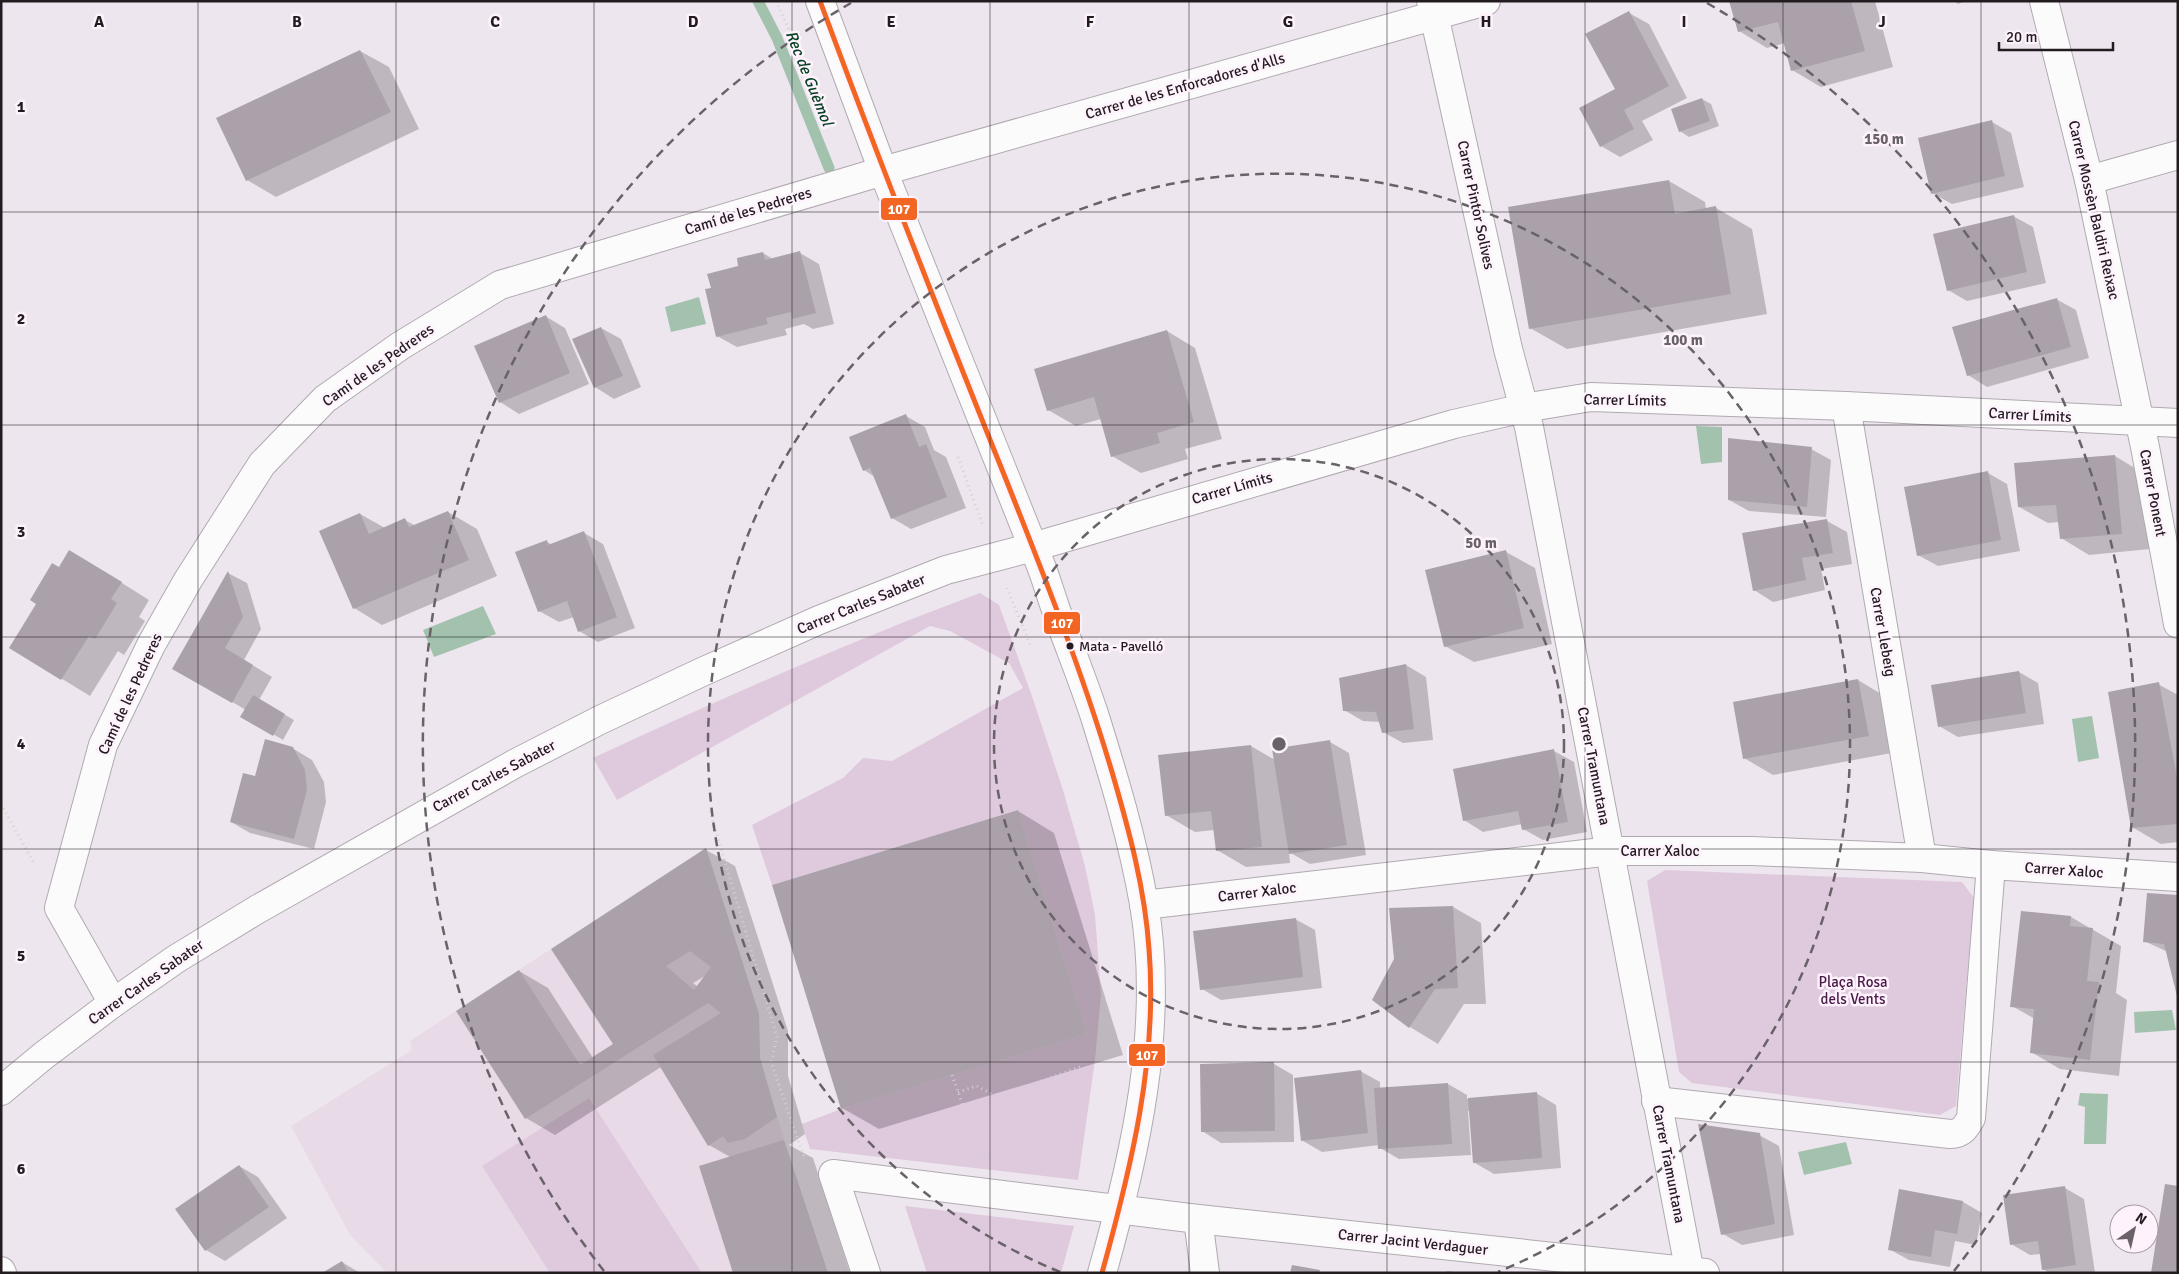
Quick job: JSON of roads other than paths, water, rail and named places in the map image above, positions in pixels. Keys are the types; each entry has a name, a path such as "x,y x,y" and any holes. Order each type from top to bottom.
{"street":[{"path":"820,1 883,171 1033,547 1042,564 1055,608 1088,696 1132,847 1144,904 1149,947 1147,1056 1139,1125 1120,1209 1102,1273"},
{"name":"Carrer de les Enforcadores d'Alls","path":"883,171 1433,9 1486,1"},
{"name":"Carrer Mossèn Baldiri Reixac","path":"2044,1 2089,180 2138,420"},
{"name":"Carrer Pintor Solives","path":"1433,9 1508,349 1524,408"},
{"path":"2089,180 2178,155"},
{"name":"Camí de les Pedreres","path":"113,1003 60,908 103,745 151,645 188,580 262,464 325,399 400,346 500,285 883,171"},
{"name":"Carrer Límits","path":"1033,547 1454,424 1524,408 1591,397 1846,406 2178,423"},
{"name":"Carrer Llebeig","path":"1846,406 1922,858"},
{"name":"Carrer Tramuntana","path":"1524,408 1611,851 1656,1101 1695,1272"},
{"name":"Carrer Ponent","path":"2138,420 2178,624"},
{"name":"Carrer Carles Sabater","path":"1,1090 113,1003 176,959 258,909 437,806 600,720 819,620 946,570 1033,547"},
{"name":"Carrer Xaloc","path":"1144,904 1611,851 1752,851 1922,858 1991,865 2178,877"},
{"path":"1656,1101 1950,1134 1956,1134 1965,1129 1971,1118 1991,865"},
{"name":"Carrer Jacint Verdaguer","path":"866,1273 833,1174 1198,1219 1695,1272"},
{"path":"1198,1219 1205,1273"}],"waterway":[{"name":"Rec de Guèmol","path":"758,1 777,38 829,168"}],"place":[{"name":"Mata - Pavelló","path":"1070,646"}],"park label":[{"name":"Plaça Rosa dels Vents","path":"1853,990"}]}
